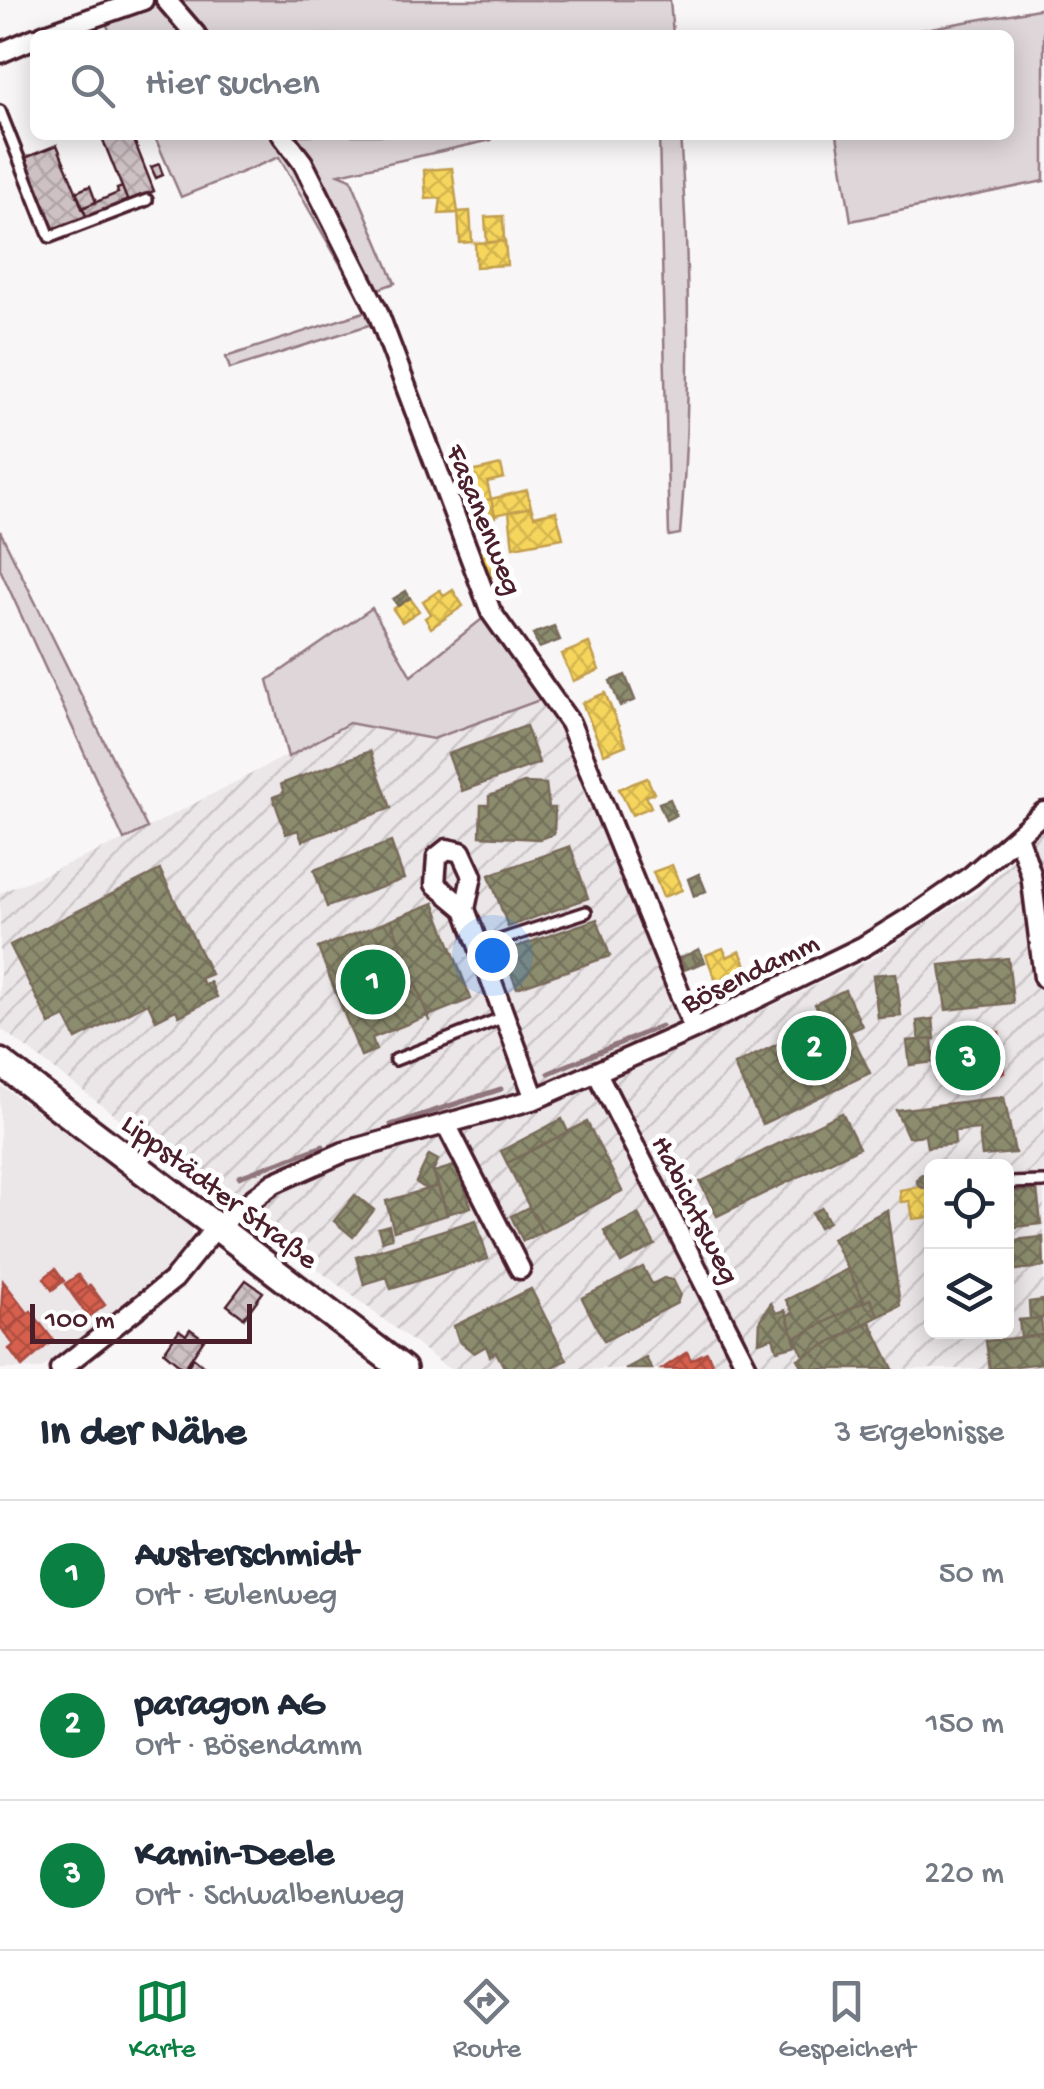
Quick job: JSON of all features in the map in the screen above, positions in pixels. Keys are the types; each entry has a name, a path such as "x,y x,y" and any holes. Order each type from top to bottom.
{"main road":[{"name":"Lippstädter Straße","path":"0,1062 403,1369"}],"street":[{"path":"58,30 143,0"},
{"path":"166,0 192,30"},
{"path":"0,53 30,40"},
{"name":"Fasanenweg","path":"286,140 304,164 377,310 492,612 570,723 694,1029"},
{"name":"Bösendamm","path":"60,1369 174,1279 216,1226 296,1171 359,1148 535,1099 694,1029 864,946 945,894 1044,812"},
{"path":"1018,836 1031,874 1044,978"},
{"path":"464,909 482,946 535,1099"},
{"name":"Habichtsweg","path":"597,1073 748,1369"},
{"path":"447,1126 520,1270"}],"lane":[{"path":"0,111 50,237 147,200"},
{"path":"482,946 586,912"},
{"path":"395,1060 506,1016"},
{"path":"1014,1183 1044,1182"}],"shaded area":[{"path":"159,0 185,30 109,30 104,18"},
{"path":"177,0 670,0 673,30 200,30"},
{"path":"1044,8 1044,181 851,221 838,140 1014,140 1014,30 919,30"},
{"path":"156,140 279,140 301,166 371,310 372,324 230,369 226,357 367,311 279,157 181,197"},
{"path":"291,140 491,140 339,174 351,179 395,283 373,291"},
{"path":"659,140 680,140 688,285 688,384 680,534 669,536"},
{"path":"0,531 147,828 124,840 0,569"},
{"path":"372,608 411,676 487,615 548,697 433,739 349,723 288,757 268,680"},
{"path":"548,697 566,726 692,1044 873,958 988,884 1044,826 1044,1369 449,1369 0,1028 0,893 124,840 349,723 433,738"},
{"path":"0,1085 192,1223 190,1244 172,1270 41,1369 0,1369"}],"building: Wohnen":[{"path":"452,168 458,213 439,214 441,198 426,199 424,170"},
{"path":"470,211 472,242 460,243 458,212"},
{"path":"503,216 504,241 487,243 485,217"},
{"path":"505,241 507,265 476,267 475,243"},
{"path":"501,465 504,478 487,482 491,499 466,504 459,475"},
{"path":"527,490 531,507 495,515 491,499"},
{"path":"491,499 495,517 471,523 466,504"},
{"path":"531,507 534,516 556,511 563,538 513,547 509,512"},
{"path":"493,547 503,573 489,578 487,573 499,569 491,548 480,552"},
{"path":"491,548 499,569 487,573 480,553"},
{"path":"440,590 444,596 453,590 463,606 431,628 425,618 431,614 423,601"},
{"path":"410,598 419,611 402,622 393,609"},
{"path":"589,643 599,670 573,681 562,654"},
{"path":"605,693 626,745 604,754 582,703"},
{"path":"647,778 654,793 646,796 651,807 632,815 619,789"},
{"path":"672,865 682,890 663,897 653,872"},
{"path":"723,948 727,957 740,951 748,970 717,984 706,955"},
{"path":"924,1186 924,1218 913,1219 910,1201 901,1202 900,1190"}],"building: Handel":[{"path":"999,1032 1004,1073 936,1080 933,1053 973,1048 972,1035"},
{"path":"55,1269 64,1281 52,1290 44,1278"},
{"path":"78,1275 87,1287 74,1297 65,1284"},
{"path":"3,1281 28,1313 4,1332 0,1326"},
{"path":"90,1285 105,1305 89,1317 74,1297"},
{"path":"31,1311 53,1340 22,1367 9,1349 14,1345 4,1332"},
{"path":"687,1352 691,1360 707,1352 715,1369 662,1369"}],"building: Industrie":[{"path":"406,591 410,598 398,606 393,599"},
{"path":"554,626 560,640 539,648 533,634"},
{"path":"625,675 635,700 620,706 610,681"},
{"path":"526,726 539,763 462,791 448,754"},
{"path":"370,751 391,808 302,841 298,830 286,834 273,797 284,793 281,784"},
{"path":"524,783 546,784 549,808 555,808 554,834 539,839 480,836 481,805 489,805 489,796"},
{"path":"670,799 676,815 666,820 659,803"},
{"path":"391,842 404,879 327,907 314,870"},
{"path":"570,846 588,898 508,927 489,875"},
{"path":"160,870 211,974 201,978 204,985 210,982 217,997 179,1016 176,1010 156,1020 148,1003 76,1039 65,1017 50,1024 10,945"},
{"path":"699,874 706,891 694,896 688,879"},
{"path":"434,903 471,999 428,1016 391,920"},
{"path":"597,919 610,956 517,988 502,952"},
{"path":"391,920 430,1022 427,1016 372,1038 376,1050 361,1056 318,948"},
{"path":"699,949 705,962 697,965 691,953"},
{"path":"691,953 697,965 684,970 679,958"},
{"path":"1008,958 1013,1003 946,1010 940,965"},
{"path":"896,973 901,1016 878,1018 873,975"},
{"path":"845,990 862,1026 850,1031 870,1073 762,1124 734,1065 824,1022 815,1004"},
{"path":"933,1019 935,1039 919,1040 917,1021"},
{"path":"932,1039 934,1062 910,1065 907,1041"},
{"path":"1004,1097 1015,1153 982,1156 979,1129 954,1131 955,1144 927,1147 925,1135 908,1137 896,1110"},
{"path":"842,1113 859,1148 717,1216 700,1182"},
{"path":"562,1119 568,1132 507,1163 501,1151"},
{"path":"587,1122 622,1191 542,1232 507,1163"},
{"path":"429,1155 438,1160 433,1171 438,1186 426,1189 416,1182"},
{"path":"457,1165 471,1207 447,1214 434,1172"},
{"path":"924,1174 924,1188 919,1186 919,1176"},
{"path":"438,1186 447,1215 394,1231 386,1201"},
{"path":"1037,1190 1041,1224 1014,1227 1014,1192"},
{"path":"355,1195 374,1210 353,1237 334,1221"},
{"path":"529,1207 542,1232 523,1241 511,1216"},
{"path":"822,1208 829,1222 819,1227 812,1213"},
{"path":"887,1210 900,1306 879,1316 870,1299 865,1302 832,1238"},
{"path":"638,1214 655,1245 621,1263 604,1231"},
{"path":"476,1220 488,1259 391,1289 387,1277 364,1284 356,1257"},
{"path":"389,1225 392,1238 382,1241 378,1228"},
{"path":"1043,1237 1044,1267 1014,1270 1014,1240"},
{"path":"643,1267 652,1284 664,1278 673,1280 680,1294 677,1303 604,1341 582,1298"},
{"path":"848,1269 864,1302 794,1338 787,1315 793,1313 786,1300"},
{"path":"531,1289 567,1360 549,1369 505,1369 496,1352 490,1356 486,1346 474,1353 459,1341 454,1326"},
{"path":"870,1299 879,1316 804,1356 795,1338"},
{"path":"1044,1300 1044,1318 1030,1319 1029,1302"},
{"path":"771,1303 776,1313 785,1310 796,1345 777,1350 773,1337 759,1342 760,1320"},
{"path":"1041,1318 1043,1335 1021,1337 1019,1320"},
{"path":"870,1322 893,1369 804,1369 798,1359"},
{"path":"1043,1335 1044,1363 990,1369 986,1341"},
{"path":"646,1358 652,1369 625,1369"}],"building: Sonstige":[{"path":"103,140 134,140 154,191 128,202"},
{"path":"57,145 87,218 54,231 25,158"},
{"path":"159,164 163,175 156,178 151,167"},
{"path":"90,186 96,202 82,208 76,192"},
{"path":"122,187 128,202 87,218 82,208 118,193 117,189"},
{"path":"246,1280 263,1292 244,1318 227,1305"},
{"path":"190,1329 204,1339 184,1369 164,1352 179,1330 186,1335"},
{"path":"193,1358 207,1369 186,1369"}],"waterway":[{"path":"549,1073 661,1026"},
{"path":"391,1125 501,1089"},
{"path":"239,1177 323,1146"}],"place":[{"name":"Austerschmidt","path":"373,982"},
{"name":"paragon AG","path":"814,1048"},
{"name":"Kamin-Deele","path":"968,1058"}]}
